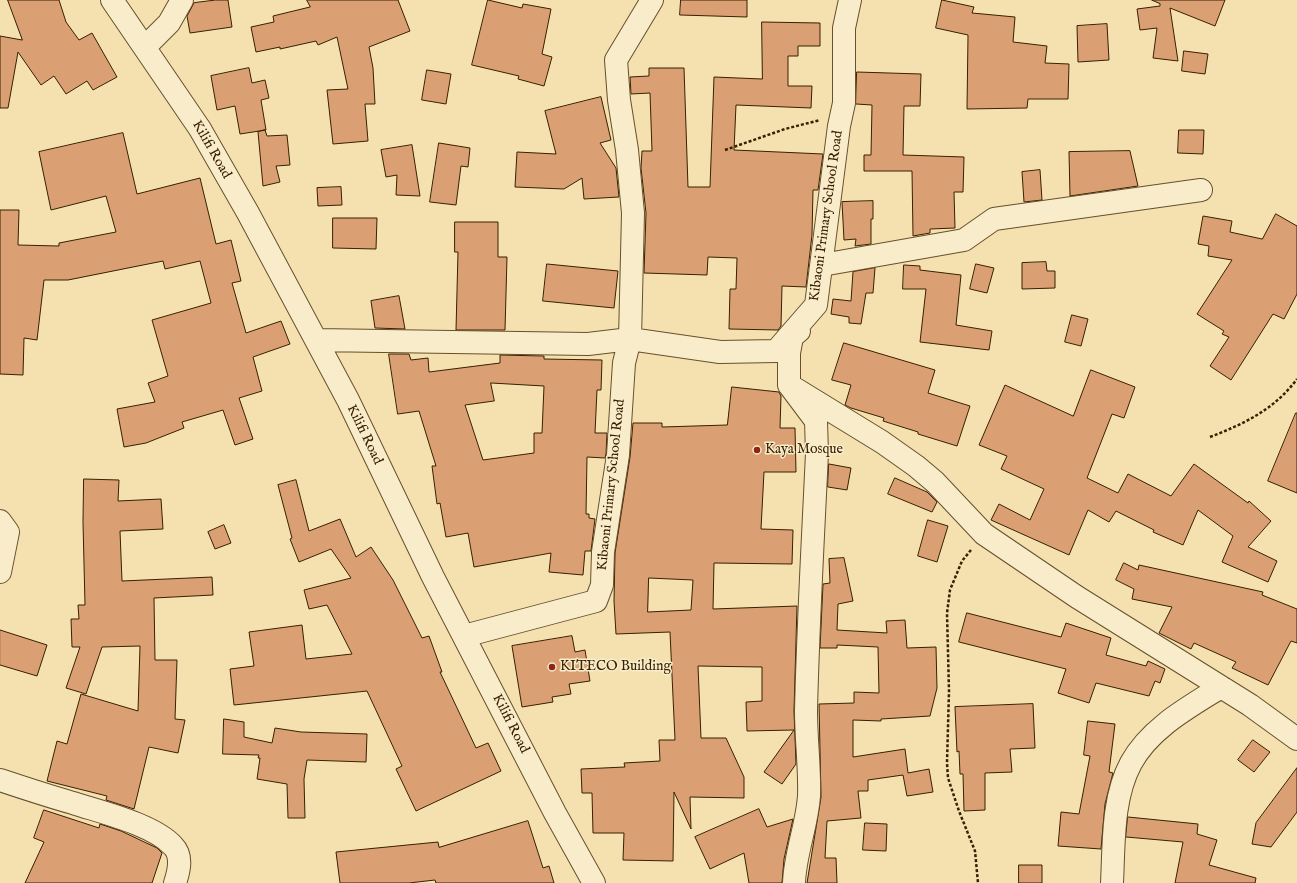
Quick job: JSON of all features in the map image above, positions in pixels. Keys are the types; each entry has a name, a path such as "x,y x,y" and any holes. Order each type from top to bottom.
{"street":[{"name":"Kilifi Road","path":"112,0 200,129 256,226 348,400 433,577 555,813 594,883"},
{"path":"145,47 169,23 182,0"},
{"path":"316,340 588,344 630,339 633,213 627,150 619,100 616,60 652,0"},
{"name":"Kibaoni Primary School Road","path":"464,636 596,601 602,585 603,552 619,442 624,363 630,339 720,352 776,351 816,305 844,103 844,28 850,0"},
{"path":"822,265 964,240 994,219 1201,190"},
{"path":"794,883 795,866 807,815 809,795 806,742 807,658 816,453 816,421 789,385 789,353 792,337 802,327 816,305"},
{"path":"789,385 882,442 916,466 935,482 984,534 1077,597 1250,705 1297,739"},
{"path":"0,521 8,532 0,572"},
{"path":"1112,883 1117,815 1121,790 1131,762 1139,750 1158,730 1222,687"},
{"path":"0,780 116,816 157,834 174,846 178,854 180,868 175,883"}],"path":[{"path":"725,150 785,129 842,114"},
{"path":"1210,437 1257,417 1281,398 1297,379"},
{"path":"978,883 975,851 948,778 947,612 950,590 962,561 984,534"}],"building":[{"path":"8,0 59,0 66,22 79,40 92,33 117,77 93,90 87,81 66,94 54,76 41,85 18,52 8,108 0,108 0,36 22,40"},
{"path":"228,0 232,27 190,33 187,16 194,3"},
{"path":"307,0 398,0 410,31 369,47 373,68 375,104 365,104 368,141 333,144 327,90 348,89 337,37 318,45 316,41 280,49 280,47 256,52 251,27 274,22 273,16 310,7"},
{"path":"488,0 522,8 523,4 551,9 542,54 552,57 544,86 518,79 519,76 472,65"},
{"path":"681,0 747,0 747,17 680,15"},
{"path":"942,0 974,7 972,13 1015,17 1013,42 1047,46 1045,63 1069,64 1068,99 1028,99 1027,108 967,109 968,35 936,28"},
{"path":"1152,0 1225,0 1215,26 1170,8 1178,61 1153,58 1157,28 1140,30 1137,9 1160,6 1160,4"},
{"path":"762,22 820,23 820,46 798,46 798,56 788,56 788,86 812,86 811,108 736,105 734,150 823,154 818,190 813,190 812,235 806,287 782,286 781,326 778,330 729,329 730,289 736,289 737,258 708,257 707,275 644,273 646,213 641,168 642,151 652,151 650,93 631,94 630,77 649,76 649,68 684,68 688,187 710,187 714,77 762,79"},
{"path":"1107,24 1109,60 1078,62 1077,26"},
{"path":"1184,51 1208,54 1205,74 1182,71"},
{"path":"249,68 252,83 265,80 269,98 261,100 266,130 240,134 235,106 217,110 211,76"},
{"path":"427,70 451,74 446,104 422,100"},
{"path":"857,72 921,74 920,106 904,106 903,155 964,157 963,192 954,192 955,228 930,229 930,233 913,236 912,171 864,171 864,155 871,155 872,105 856,104"},
{"path":"601,97 611,140 600,143 616,168 619,197 584,199 582,178 564,189 515,187 517,152 556,154 545,111"},
{"path":"265,130 267,136 287,135 290,165 276,166 280,182 263,186 258,132"},
{"path":"1179,130 1204,130 1203,154 1178,153"},
{"path":"123,133 137,194 200,178 216,244 231,240 241,281 232,283 246,333 281,321 290,344 253,357 262,391 239,398 253,439 235,445 223,410 182,422 184,428 146,443 124,447 117,409 155,402 148,383 168,376 152,320 211,303 200,261 165,269 163,261 68,280 44,280 37,340 24,338 23,375 0,374 0,210 19,210 18,245 59,246 59,243 116,232 106,196 51,210 39,152"},
{"path":"439,143 470,148 468,167 461,166 456,205 430,202"},
{"path":"412,145 420,196 396,195 397,175 386,177 381,150"},
{"path":"1130,151 1138,186 1070,196 1069,152"},
{"path":"1040,170 1042,200 1024,202 1022,172"},
{"path":"341,187 342,205 318,206 317,188"},
{"path":"873,201 871,244 855,246 856,239 844,240 842,202"},
{"path":"1276,214 1297,226 1297,294 1284,319 1273,314 1231,380 1210,366 1229,337 1222,334 1224,331 1197,314 1232,260 1208,256 1209,246 1198,244 1203,216 1232,221 1230,232 1262,239"},
{"path":"333,218 377,218 376,249 333,248"},
{"path":"455,222 498,222 498,257 507,257 505,330 456,330 458,252 455,252"},
{"path":"1046,262 1047,271 1055,271 1055,288 1022,289 1022,263"},
{"path":"547,264 618,271 614,308 543,301"},
{"path":"976,264 994,268 987,293 970,289"},
{"path":"904,265 920,266 920,270 961,275 956,325 992,331 989,350 920,342 926,289 903,289"},
{"path":"875,268 873,293 866,293 861,324 849,323 849,317 831,314 833,299 851,301 853,272"},
{"path":"399,296 405,329 375,328 371,301"},
{"path":"1072,315 1088,319 1081,346 1065,342"},
{"path":"844,343 935,370 928,393 970,406 957,446 918,434 918,432 883,421 884,418 845,405 851,385 832,380"},
{"path":"389,354 409,354 411,360 428,358 429,372 500,363 500,355 544,356 544,359 602,360 601,390 597,390 595,433 607,433 606,454 605,458 587,457 586,514 589,514 589,518 595,519 591,551 585,551 583,575 549,572 551,553 474,567 468,533 446,537 440,503 437,504 432,466 436,466 419,411 398,414","holes":["491,383 544,386 542,433 534,433 534,453 483,460 465,405 494,401"]},
{"path":"1091,370 1135,387 1124,418 1112,414 1087,478 1118,493 1128,474 1171,496 1194,464 1248,503 1249,501 1271,521 1248,547 1277,561 1268,582 1222,562 1233,536 1198,510 1183,545 1153,532 1154,530 1116,511 1109,522 1088,510 1069,555 991,520 999,504 1030,520 1044,489 1001,469 1007,456 979,445 1005,385 1073,416"},
{"path":"732,387 779,392 781,396 780,428 795,428 796,472 764,472 761,529 793,530 792,564 714,563 713,609 797,606 794,711 796,764 782,784 764,772 794,730 747,731 746,702 762,701 762,667 698,666 701,738 726,738 744,777 744,798 690,797 691,829 674,792 673,861 623,860 624,833 593,833 592,793 582,793 581,769 625,767 624,763 660,761 659,740 675,740 670,632 616,634 614,601 615,553 630,457 633,423 662,423 662,427 727,425","holes":["649,578 693,580 691,610 648,612"]},
{"path":"1297,413 1297,493 1268,481"},
{"path":"829,464 851,468 847,490 828,487"},
{"path":"895,478 927,492 937,502 932,512 888,494"},
{"path":"84,479 119,480 118,501 161,499 163,529 120,531 122,581 212,577 213,595 154,598 155,660 177,660 175,719 185,720 178,753 149,747 134,809 106,800 107,796 47,781 57,741 67,744 81,694 138,711 140,646 102,647 86,694 66,688 80,647 72,647 71,619 79,619 78,605 85,605 83,522"},
{"path":"296,480 309,531 340,519 356,557 371,547 393,580 422,638 429,636 442,672 440,672 476,748 488,743 501,771 416,811 396,769 402,766 367,691 234,705 230,669 254,666 249,632 302,625 306,659 352,654 327,605 309,609 304,590 351,578 331,549 299,562 290,539 292,538 278,485"},
{"path":"928,520 948,526 937,562 918,556"},
{"path":"224,525 231,543 215,549 208,532"},
{"path":"844,558 853,601 838,604 837,630 887,633 886,621 905,620 907,648 936,647 937,688 930,716 881,719 881,721 853,720 853,757 905,749 908,773 929,769 933,792 907,796 903,775 868,780 868,791 858,791 861,818 827,821 825,858 836,858 837,883 807,883 821,797 819,704 854,703 854,692 879,693 878,647 837,645 837,648 820,648 823,584 830,583 829,559"},
{"path":"1124,563 1138,570 1139,565 1263,592 1262,595 1297,609 1297,643 1291,641 1268,685 1232,668 1236,662 1194,643 1191,649 1159,633 1172,607 1132,599 1134,589 1116,580"},
{"path":"967,613 1061,637 1066,623 1111,638 1106,655 1146,666 1148,661 1165,669 1160,683 1155,681 1149,696 1096,683 1089,703 1058,693 1066,669 959,642"},
{"path":"0,630 47,645 37,676 0,665"},
{"name":"KITECO Building","path":"572,636 575,652 585,650 590,681 569,684 571,694 552,697 553,702 522,707 512,646"},
{"path":"1033,704 1035,748 1010,749 1012,772 985,773 985,810 964,811 963,774 960,774 959,751 957,752 955,707"},
{"path":"224,719 244,722 244,737 272,743 275,728 301,732 367,734 366,762 307,760 304,779 305,818 288,818 287,784 257,779 260,758 258,758 259,755 223,754"},
{"path":"1088,721 1115,724 1109,772 1113,773 1105,804 1101,849 1058,846 1061,812 1079,814 1090,756 1084,755"},
{"path":"1253,740 1270,752 1254,772 1238,760"},
{"path":"1297,768 1297,812 1271,847 1252,844 1256,823"},
{"path":"759,809 767,827 793,819 784,859 782,883 749,883 744,853 710,869 695,837"},
{"path":"44,810 99,828 100,824 121,831 157,848 162,853 152,883 25,883 44,842 34,838"},
{"path":"1128,817 1198,824 1197,834 1217,840 1209,865 1256,878 1255,883 1175,883 1183,842 1126,837"},
{"path":"528,821 543,868 549,866 554,883 436,883 435,880 409,883 340,883 336,852 438,842 439,847"},
{"path":"865,823 887,824 886,851 863,850"},
{"path":"1019,865 1042,865 1042,883 1019,883"}],"place":[{"name":"Kaya Mosque","path":"757,450"},
{"name":"KITECO Building","path":"552,667"}]}
